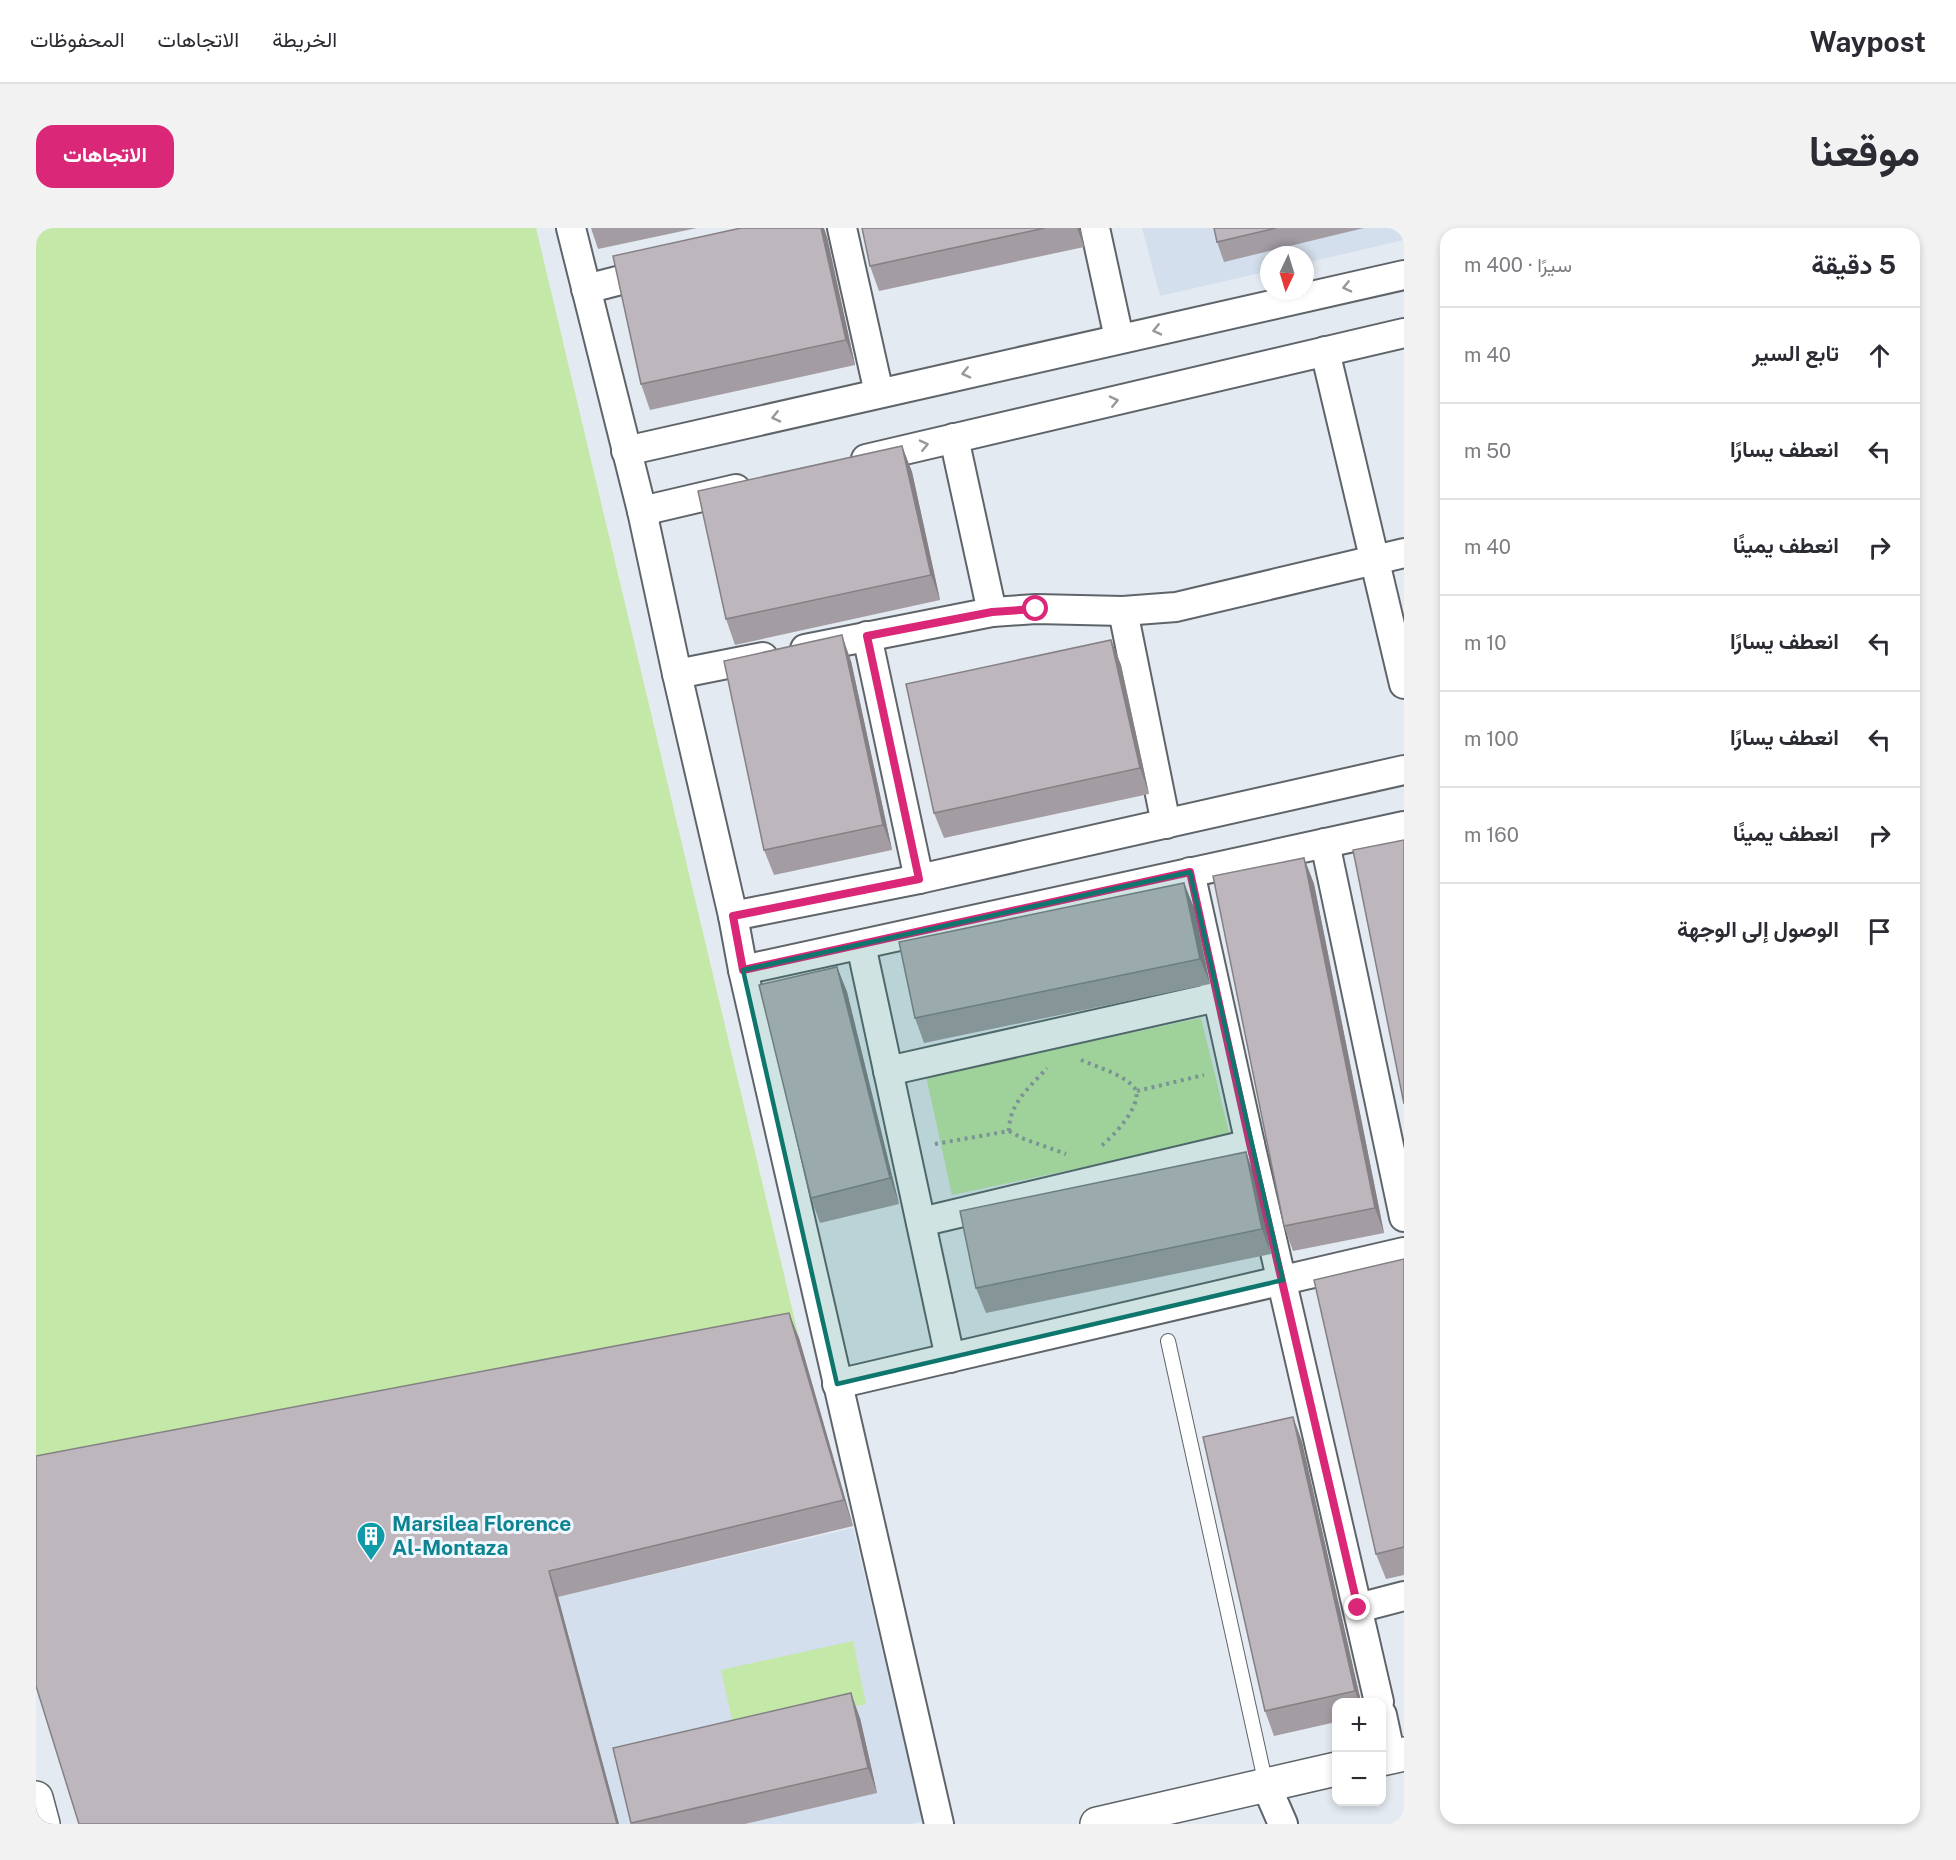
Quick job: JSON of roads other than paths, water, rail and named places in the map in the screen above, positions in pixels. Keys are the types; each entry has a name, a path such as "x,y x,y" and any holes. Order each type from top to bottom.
{"street":[{"path":"571,228 642,511 733,916 743,970 939,1824"},
{"path":"1095,228 1119,338"},
{"path":"830,229 879,393"},
{"path":"586,289 679,266"},
{"path":"626,451 1404,275"},
{"path":"839,465 1404,333"},
{"path":"1325,351 1404,684"},
{"path":"954,438 992,612"},
{"path":"642,511 758,484"},
{"path":"677,674 992,612 1036,609 1123,611 1176,607 1404,553"},
{"path":"1123,611 1166,824"},
{"path":"867,636 919,879"},
{"path":"733,916 919,879 1404,770"},
{"path":"743,970 1404,826"},
{"path":"1325,843 1404,1217"},
{"path":"1190,872 1250,1144 1378,1698"},
{"path":"861,945 950,1358"},
{"path":"888,1071 1217,997"},
{"path":"921,1222 1250,1144"},
{"path":"837,1384 1404,1252"},
{"path":"1358,1608 1404,1596"},
{"path":"1386,1731 1392,1756"},
{"path":"1097,1824 1172,1816 1266,1785 1332,1770"},
{"path":"1266,1785 1283,1824"},
{"path":"36,1798 44,1824"}],"lane":[{"path":"1168,1341 1266,1785"}],"place":[{"name":"Marsilea Florence Al-Montaza","path":"371,1562"}]}
